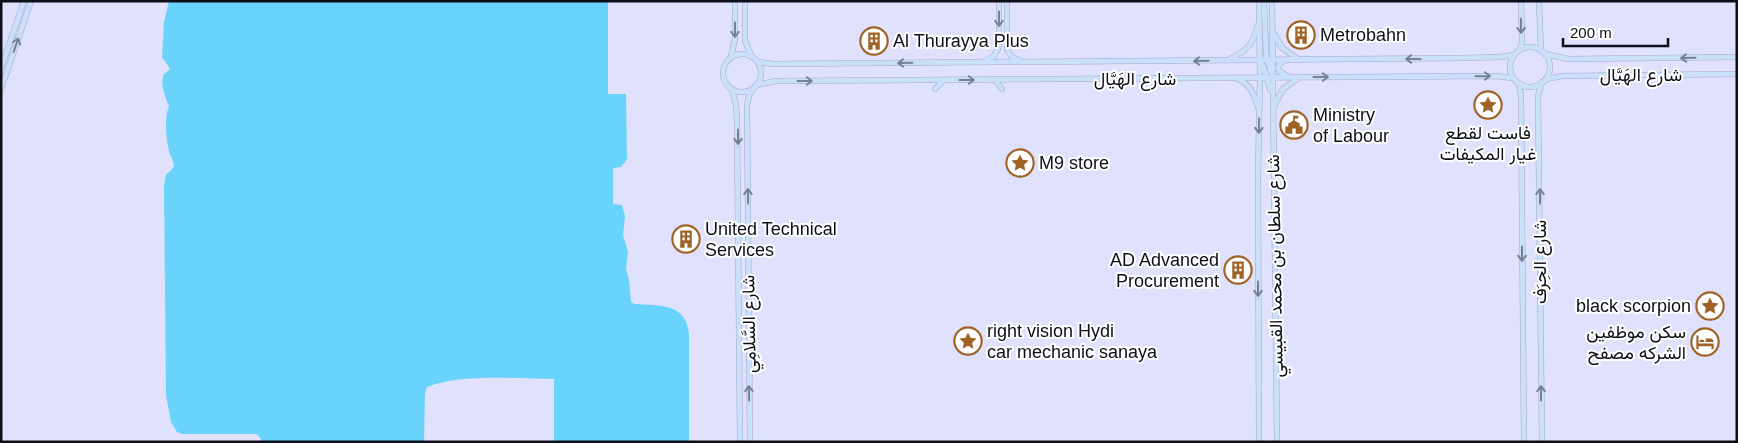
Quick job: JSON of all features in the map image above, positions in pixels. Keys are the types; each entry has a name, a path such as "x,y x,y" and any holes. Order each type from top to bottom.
{"street":[{"path":"1,68 24,1"},
{"path":"1,89 31,1"},
{"path":"735,1 735,40 731,57 725,65 723,74 726,83 732,89 741,92 755,86 759,81 761,71 758,62 751,56 745,41 745,1"},
{"path":"982,62 994,56 997,51 999,1"},
{"path":"1007,1 1008,52 1014,58 1024,62"},
{"name":"شارع سلطان بن محمد القبيسي","path":"1259,1 1259,442"},
{"path":"1264,1 1270,60"},
{"name":"شارع سلطان بن محمد القبيسي","path":"1272,1 1270,77 1273,108 1277,442"},
{"path":"1521,1 1522,42 1510,66 1513,78 1519,84 1533,87 1544,80 1550,69 1543,52 1539,1"},
{"path":"1227,60 1247,50 1252,44 1260,20"},
{"path":"1272,29 1282,48 1299,60"},
{"path":"999,36 1003,40 1007,36"},
{"path":"1516,53 1532,47 1543,52"},
{"name":"شارع الهَيَّال","path":"1543,52 1555,57 1568,59 1737,57"},
{"name":"شارع الهَيَّال","path":"758,62 772,64 1480,58 1501,57 1516,53"},
{"path":"731,57 741,54 751,56"},
{"path":"1260,60 1270,77 1270,163 1274,167"},
{"path":"1289,60 1280,63 1278,68 1280,72 1290,77"},
{"name":"شارع الهَيَّال","path":"1544,80 1562,76 1737,74"},
{"name":"شارع الهَيَّال","path":"755,86 776,82 944,80 1502,76 1513,78"},
{"path":"1273,108 1283,89 1296,79 1304,77"},
{"path":"1235,78 1247,84 1251,89 1260,110"},
{"path":"934,89 944,80"},
{"path":"994,80 1002,89"},
{"name":"شارع الحِرَف","path":"1542,442 1538,96 1544,80"},
{"name":"شارع الحِرَف","path":"1519,84 1521,103 1524,442"},
{"name":"شارع السَّلامِي","path":"750,442 747,107 755,86"},
{"name":"شارع السَّلامِي","path":"732,89 738,122 740,442"}],"water":[{"path":"169,1 608,1 608,94 626,94 627,159 621,167 613,168 613,204 622,205 625,216 623,235 628,252 626,268 631,302 634,304 670,308 683,316 687,324 689,334 689,442 554,442 554,379 507,378 472,378 427,387 425,394 424,442 262,442 256,434 182,434 177,432 171,422 166,395 164,185 166,175 174,167 166,134 166,116 169,106 162,82 164,74 170,69 162,57 164,22"}],"place":[{"name":"Metrobahn","path":"1301,35"},
{"name":"Al Thurayya Plus","path":"874,41"},
{"name":"فاست لقطع غيار المكيفات","path":"1488,105"},
{"name":"Ministry of Labour","path":"1294,125"},
{"name":"M9 store","path":"1020,163"},
{"name":"United Technical Services","path":"686,239"},
{"name":"AD Advanced Procurement","path":"1238,270"},
{"name":"black scorpion","path":"1710,306"},
{"name":"right vision Hydi car mechanic sanaya","path":"968,341"},
{"name":"سكن موظفين الشركه مصفح","path":"1705,342"}]}
